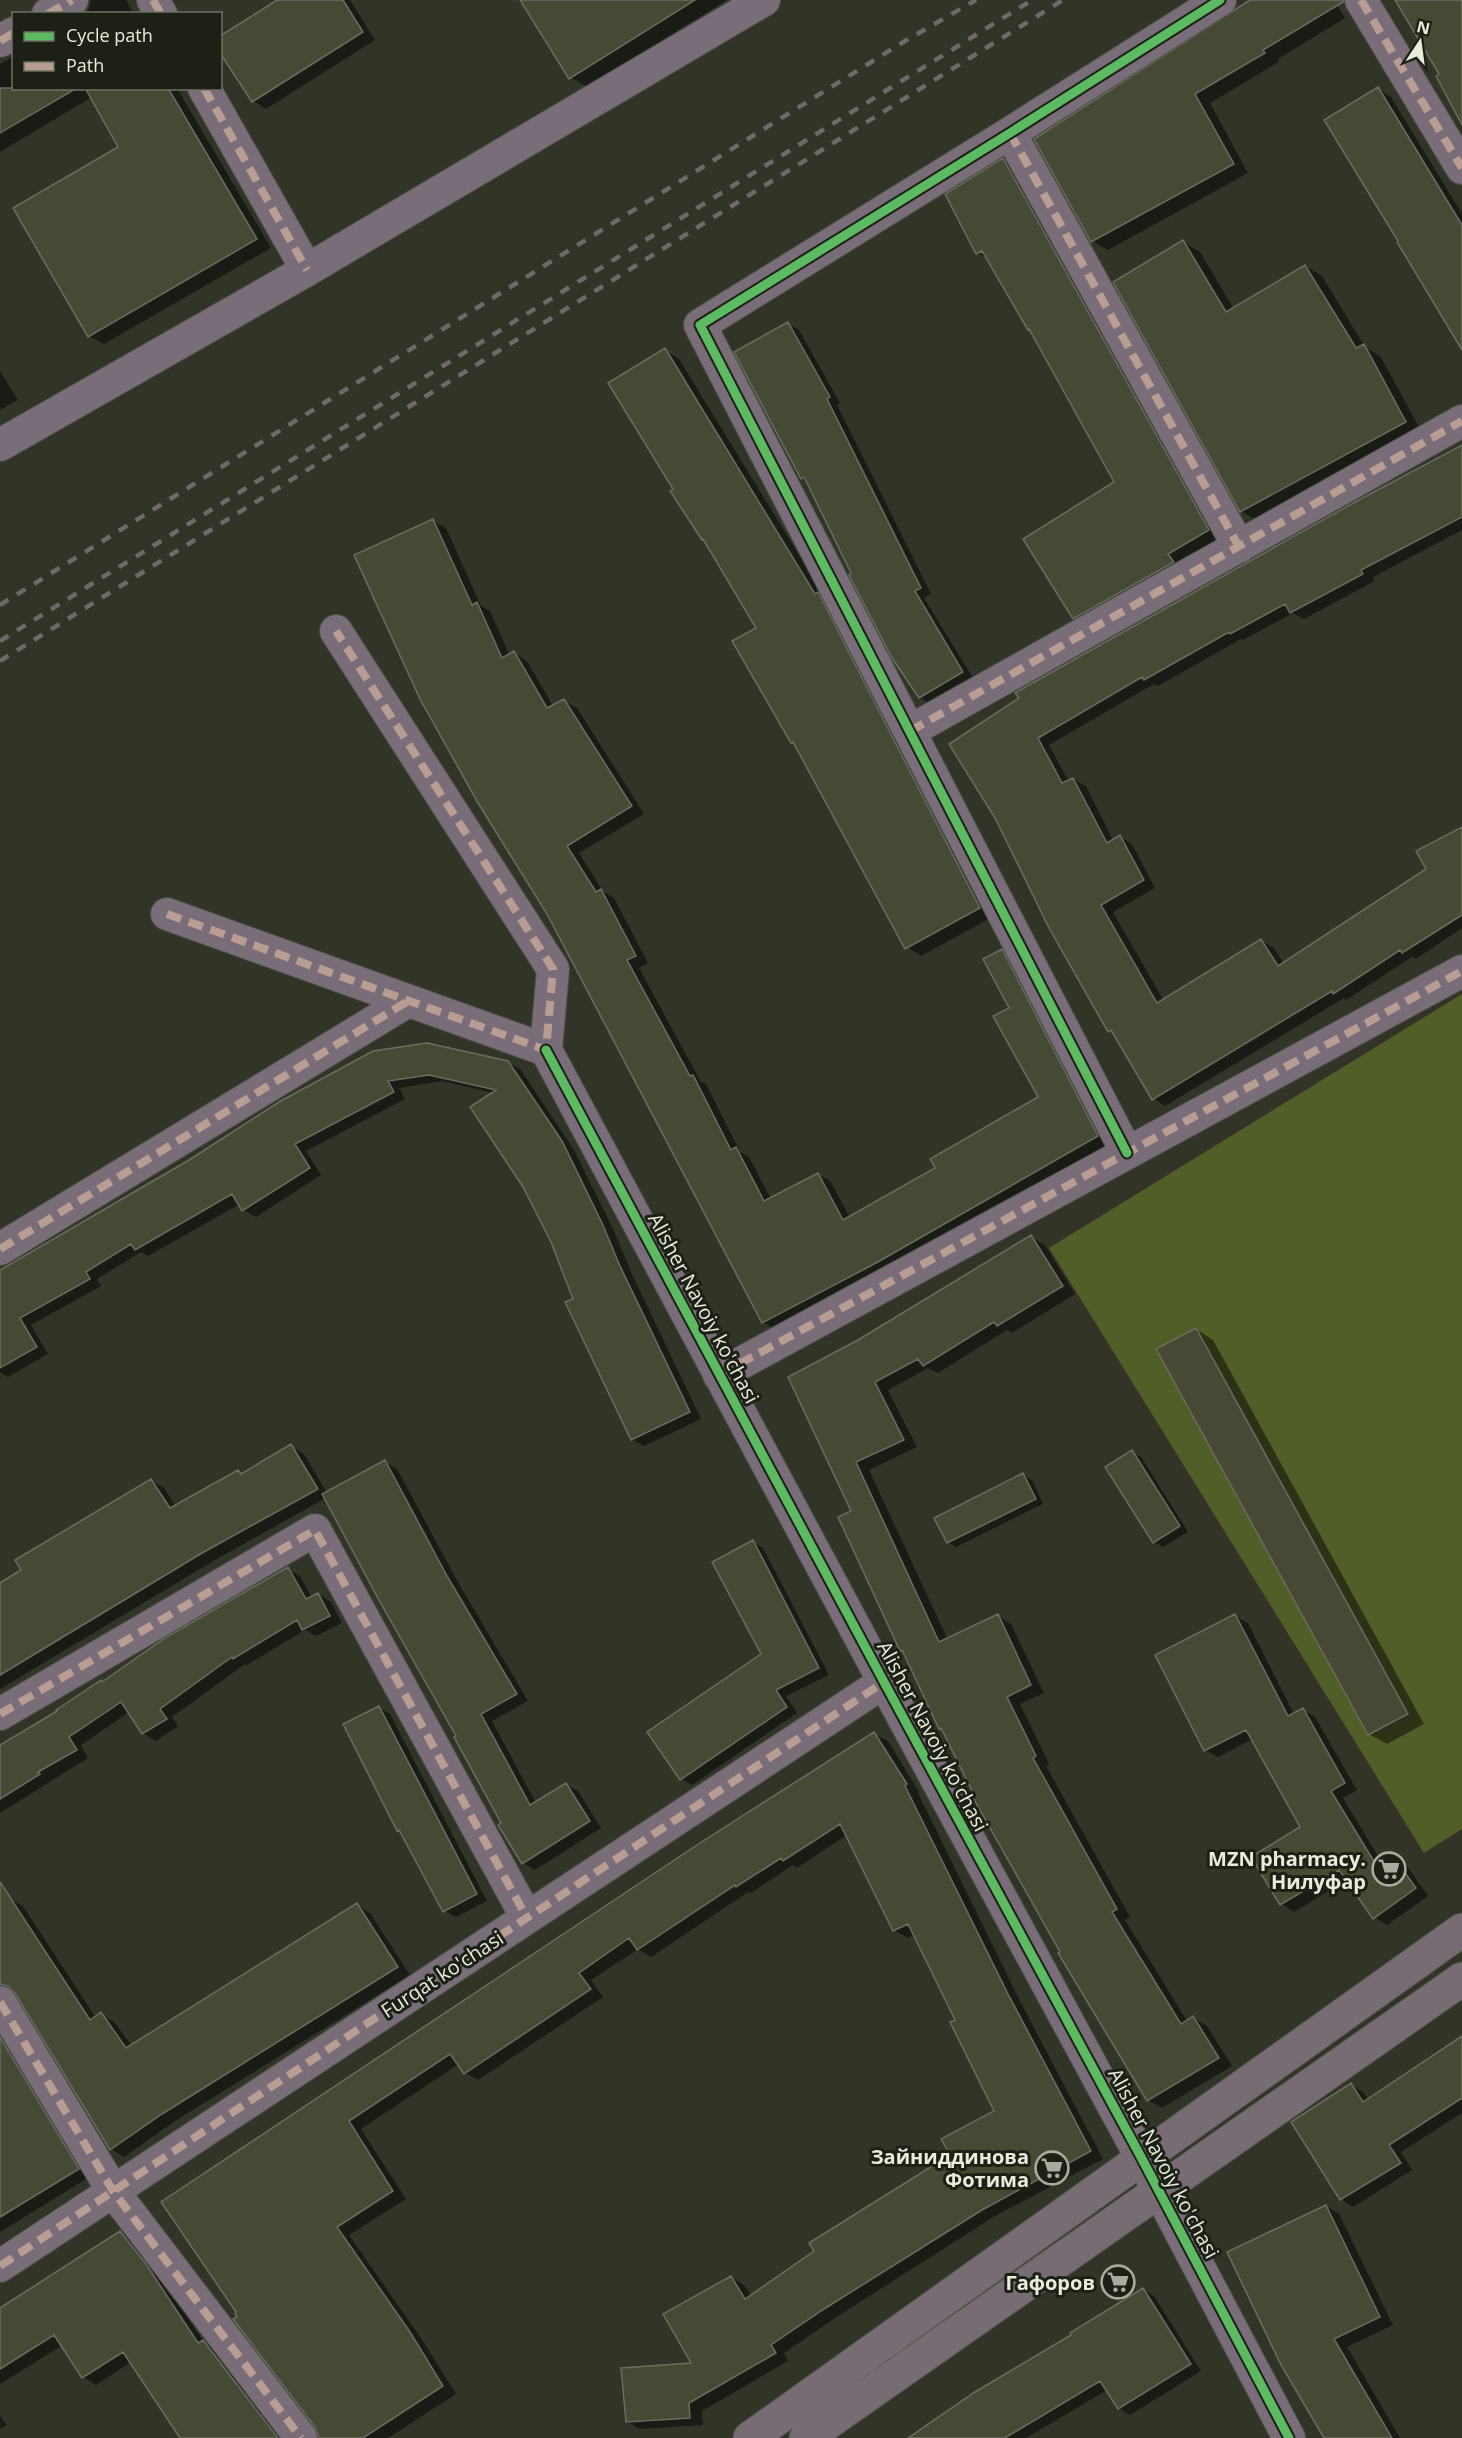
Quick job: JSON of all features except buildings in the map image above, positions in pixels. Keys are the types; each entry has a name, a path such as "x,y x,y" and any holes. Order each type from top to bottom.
{"main road":[{"path":"750,2438 1462,1930"},
{"path":"806,2438 1462,1979"}],"street":[{"path":"51,12 72,0"},
{"path":"0,445 307,270 764,0"},
{"path":"1127,1153 700,325 1220,0"},
{"path":"1361,0 1462,168"},
{"path":"205,90 307,270"},
{"path":"1010,133 1239,548"},
{"path":"910,732 1462,421"},
{"path":"167,914 546,1050 553,969 336,631"},
{"path":"719,1375 1462,971"},
{"path":"0,1249 408,1001"},
{"name":"Alisher Navoiy ko'chasi","path":"546,1050 1159,2190 1289,2438"},
{"path":"0,1714 315,1530 527,1918"},
{"name":"Furqat ko'chasi","path":"0,2266 884,1682"},
{"path":"0,2002 112,2191 301,2438"}],"green space":[{"path":"1462,994 1462,1829 1424,1853 1049,1248"}],"railway":[{"path":"0,605 905,41 976,0"},
{"path":"0,641 1032,0"},
{"path":"0,661 1063,0"}],"marked path":[{"path":"51,12 72,0"},
{"path":"153,0 160,12"},
{"path":"1361,0 1462,168"},
{"path":"0,41 12,34"},
{"path":"205,90 307,270"},
{"path":"1010,133 1239,547"},
{"path":"910,731 1462,421"},
{"path":"167,914 546,1050 553,969 336,631"},
{"path":"719,1375 1462,971"},
{"path":"0,1249 408,1001"},
{"path":"0,1714 315,1530 527,1918"},
{"path":"0,2266 884,1682"},
{"path":"0,2002 113,2191 301,2438"}],"cycle path":[{"path":"1127,1153 700,325 1220,0"},
{"path":"546,1050 1141,2157 1289,2438"}],"place":[{"name":"MZN pharmacy. Нилуфар","path":"1389,1869"},
{"name":"Зайниддинова Фотима","path":"1052,2168"},
{"name":"Гафоров","path":"1118,2282"}]}
